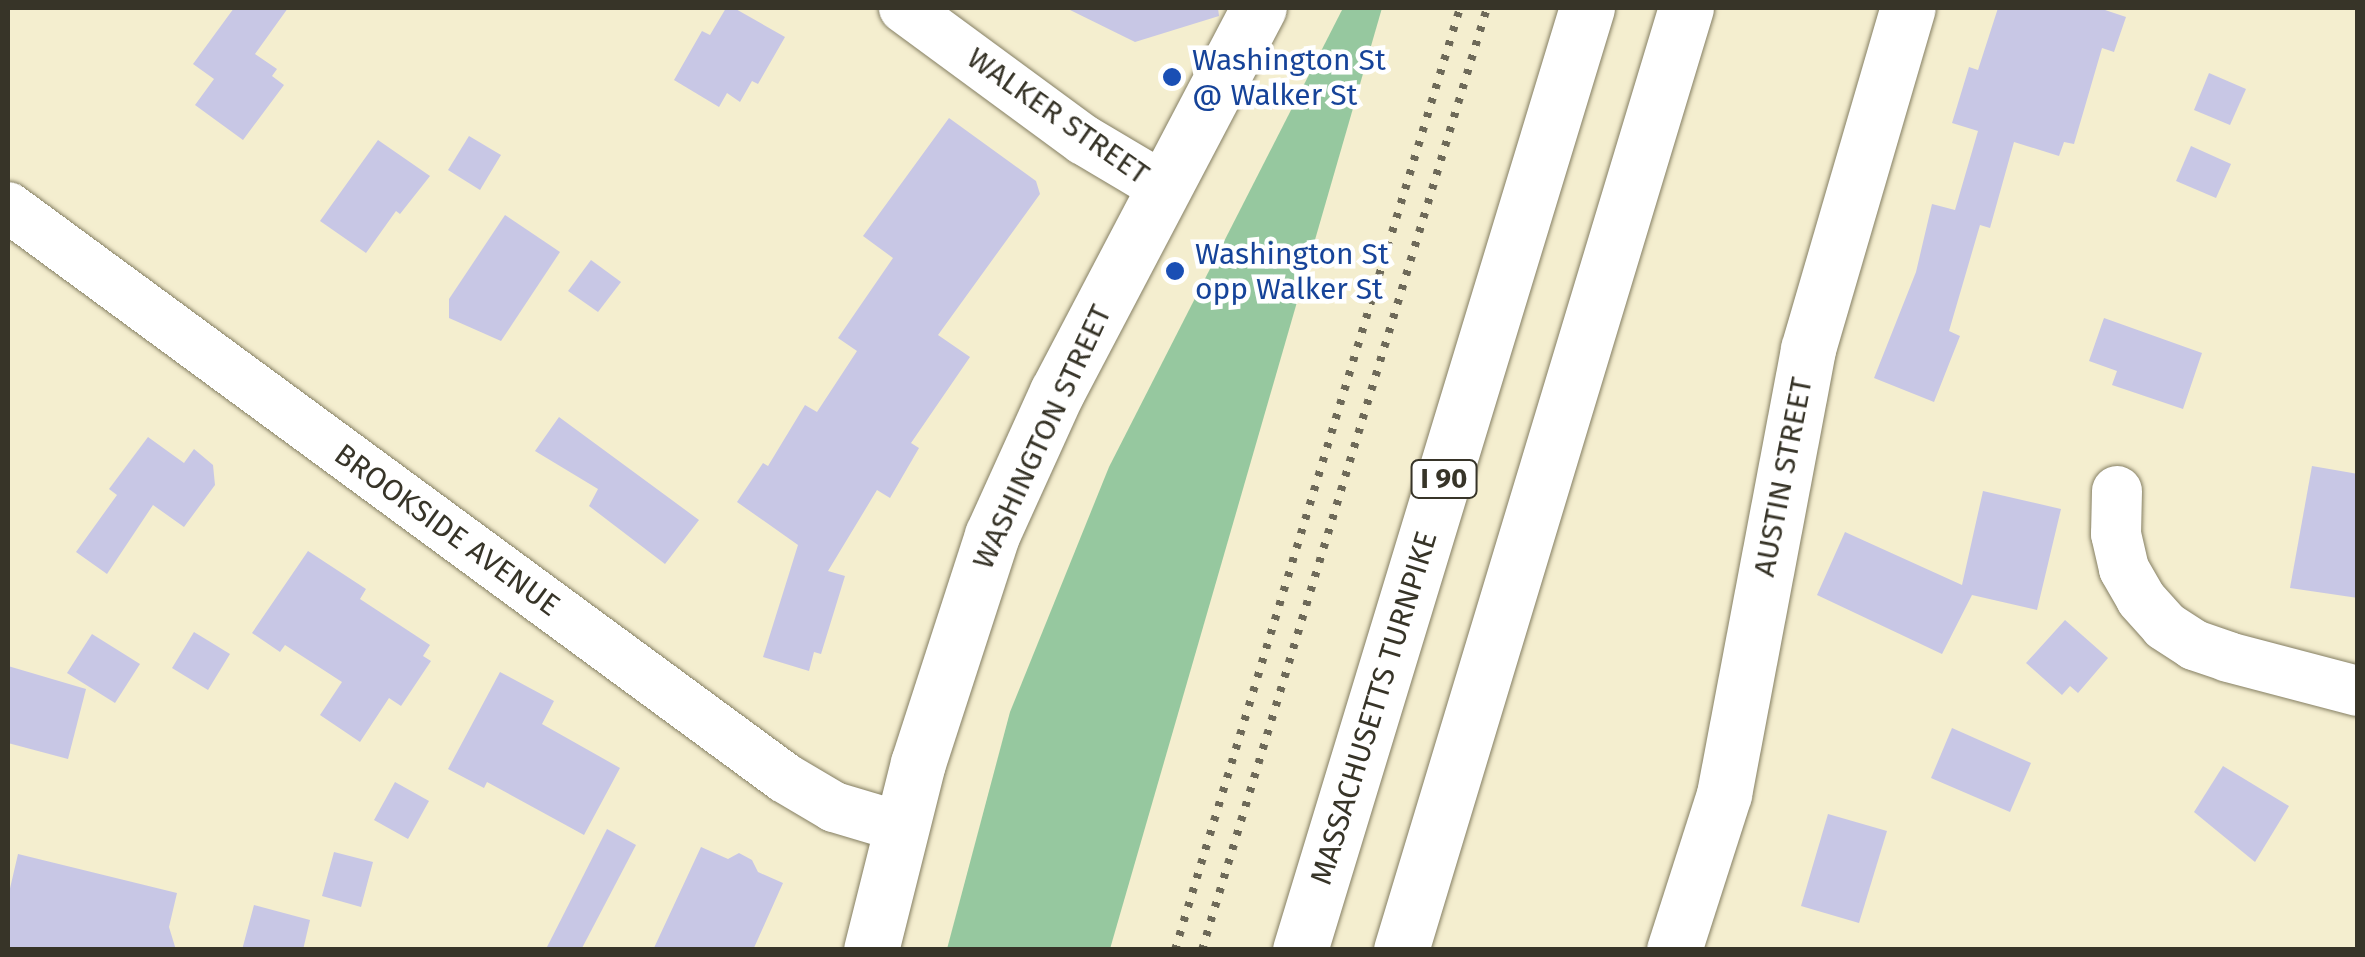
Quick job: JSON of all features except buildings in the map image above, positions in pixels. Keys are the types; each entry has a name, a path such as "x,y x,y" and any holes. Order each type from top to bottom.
{"main road":[{"name":"WASHINGTON STREET","path":"871,950 900,828 948,660 992,535 1057,392 1259,8"},
{"name":"MASSACHUSETTS TURNPIKE","path":"1300,950 1588,8"},
{"path":"1401,950 1686,8"},
{"name":"AUSTIN STREET","path":"1674,950 1724,794 1808,348 1908,8"}],"street":[{"name":"WALKER STREET","path":"904,8 1093,146 1165,188"},
{"name":"BROOKSIDE AVENUE","path":"8,207 785,778 834,807 900,828"},
{"path":"2116,491 2116,534 2124,570 2141,599 2165,626 2194,645 2228,657 2358,692"}],"green space":[{"path":"1343,8 1382,8 1110,949 947,949 1010,712 1109,467"}],"railway":[{"path":"1175,950 1460,8"},
{"path":"1202,950 1487,8"}],"place":[{"name":"Washington St @ Walker St","path":"1172,77"},
{"name":"Washington St opp Walker St","path":"1175,271"}]}
